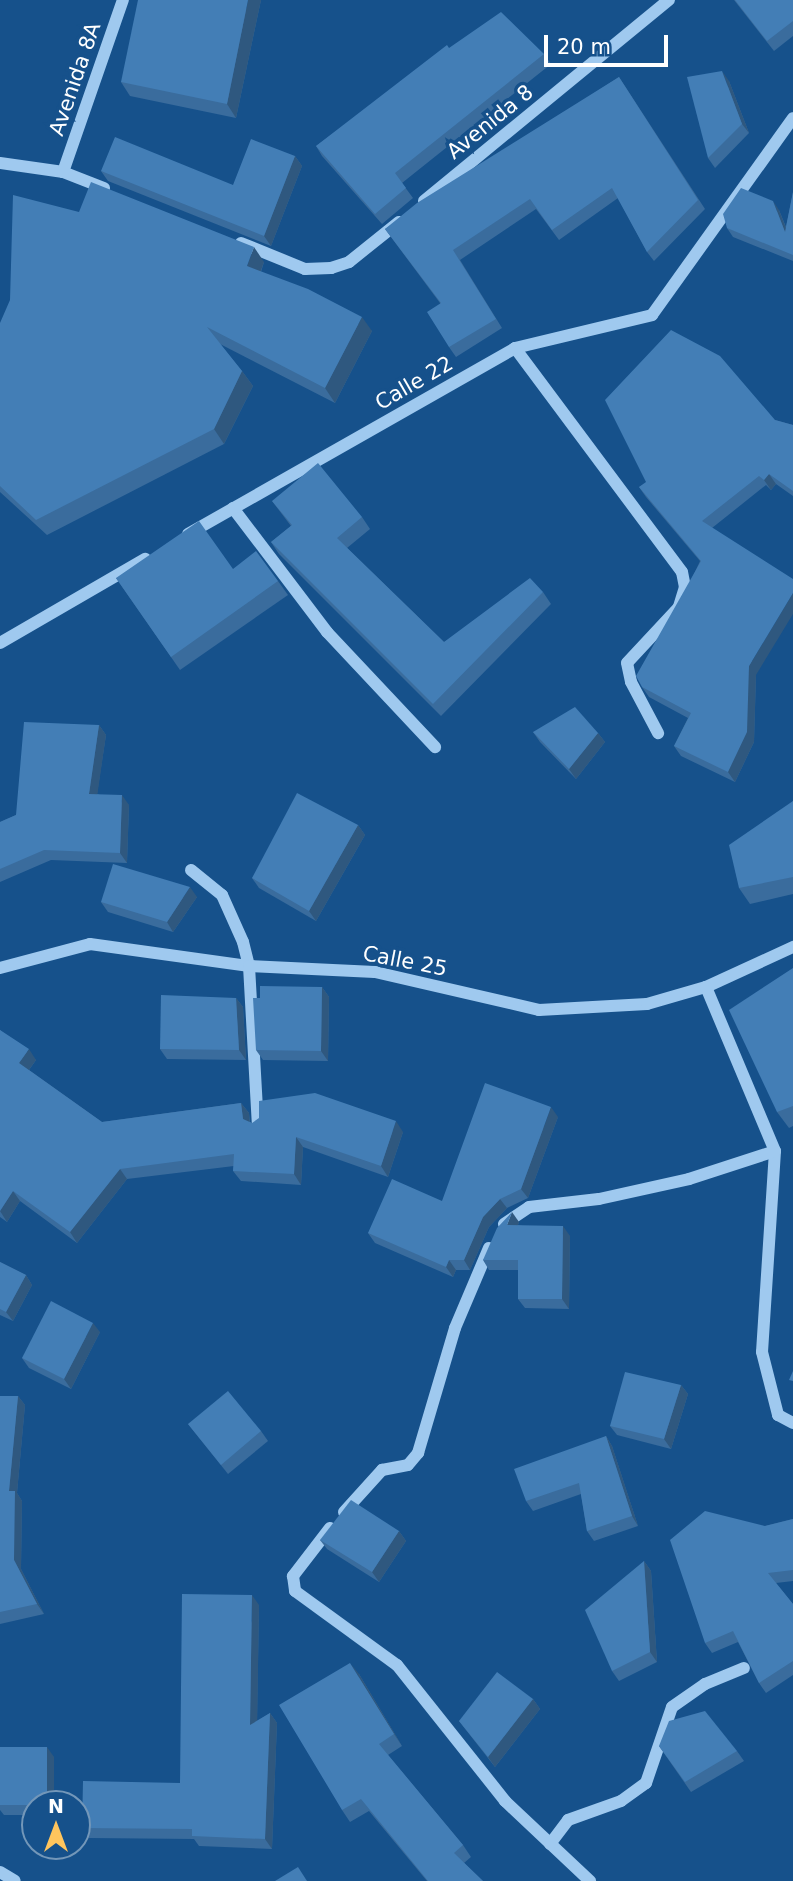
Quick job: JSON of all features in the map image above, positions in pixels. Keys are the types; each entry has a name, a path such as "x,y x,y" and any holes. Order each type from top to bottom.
{"street":[{"name":"Avenida 8A","path":"63,172 123,0"},
{"name":"Avenida 8","path":"228,238 305,269 331,268 349,262 670,0"},
{"name":"Calle 22","path":"0,643 515,348 652,315 793,118"},
{"path":"0,163 63,172 114,192"},
{"path":"515,348 682,572 685,587 678,607 628,663 631,682 658,733"},
{"path":"233,508 327,632 435,747"},
{"path":"191,870 222,895 249,966 258,1125"},
{"name":"Calle 25","path":"0,968 90,944 249,966 375,972 539,1010 647,1004 706,987 793,947"},
{"path":"706,987 775,1151 762,1352 778,1415 793,1423"},
{"path":"590,1881 505,1801 397,1665 295,1591 293,1576 372,1478 389,1467 408,1465 418,1453 454,1328 496,1233 511,1216 529,1207 599,1199 689,1179 775,1151"},
{"path":"550,1844 568,1821 621,1801 646,1783 672,1707 705,1684 744,1668"},
{"path":"0,1872 15,1881"}],"building":[{"path":"138,0 248,0 227,104 121,82"},
{"path":"735,0 793,0 793,21 767,41"},
{"path":"501,12 544,54 395,173 406,188 375,214 316,146 447,45 449,48"},
{"path":"722,71 742,124 708,158 687,77"},
{"path":"619,77 698,200 647,252 612,188 552,230 530,199 453,250 496,319 449,347 427,312 441,303 385,229 417,203"},
{"path":"115,137 233,185 251,139 295,156 264,236 101,171"},
{"path":"91,182 254,247 247,266 308,289 362,317 325,388 207,327 242,371 214,429 36,520 0,486 0,323 10,300 13,195 79,212"},
{"path":"741,188 773,201 785,232 793,192 793,255 727,228 723,214"},
{"path":"671,330 720,356 775,420 793,425 793,491 769,474 764,480 759,476 702,521 793,579 793,593 749,666 747,732 728,772 674,746 691,713 642,687 636,676 701,561 639,487 646,482 605,400"},
{"path":"318,463 362,517 337,538 444,642 530,578 543,592 433,704 271,542 292,525 272,501"},
{"path":"199,521 233,569 256,551 278,581 171,657 116,578"},
{"path":"575,707 598,733 569,769 533,732"},
{"path":"24,722 99,725 89,794 122,795 120,853 44,850 0,869 0,822 16,815"},
{"path":"297,793 358,825 309,911 252,878"},
{"path":"793,801 793,877 739,888 729,845"},
{"path":"113,864 190,887 167,922 101,902"},
{"path":"793,968 793,1106 777,1112 729,1010"},
{"path":"260,986 322,987 321,1051 256,1050 253,998 260,998"},
{"path":"161,995 236,998 239,1050 160,1049"},
{"path":"0,1030 29,1049 19,1063 102,1122 241,1103 243,1119 252,1123 259,1118 259,1101 315,1093 396,1121 381,1166 296,1137 294,1174 233,1171 234,1154 120,1169 70,1232 13,1191 0,1211"},
{"path":"485,1083 551,1107 521,1189 500,1199 483,1217 464,1260 449,1260 446,1267 368,1233 392,1179 442,1201"},
{"path":"512,1212 507,1225 563,1226 562,1299 518,1299 518,1260 483,1260 497,1228"},
{"path":"0,1262 26,1275 6,1312 0,1309"},
{"path":"51,1301 93,1323 64,1379 22,1358"},
{"path":"625,1372 681,1385 664,1439 610,1426"},
{"path":"228,1391 261,1431 221,1465 188,1424"},
{"path":"0,1396 18,1396 9,1491 15,1491 14,1560 37,1604 0,1612"},
{"path":"606,1436 632,1516 587,1531 579,1483 526,1501 514,1469"},
{"path":"351,1500 399,1531 372,1572 320,1540"},
{"path":"705,1511 765,1526 793,1519 793,1570 768,1573 793,1604 793,1661 759,1683 733,1631 705,1643 670,1540"},
{"path":"644,1561 650,1652 612,1671 585,1610"},
{"path":"182,1594 252,1595 250,1725 270,1713 265,1839 192,1836 192,1829 91,1828 91,1790 83,1790 83,1781 180,1783"},
{"path":"350,1663 394,1734 379,1744 463,1845 454,1853 483,1881 428,1881 361,1799 342,1810 279,1705"},
{"path":"497,1672 533,1699 488,1757 459,1721"},
{"path":"705,1711 737,1751 685,1782 659,1746 669,1721"},
{"path":"0,1747 47,1747 47,1790 21,1790 21,1805 0,1805"},
{"path":"298,1867 307,1881 275,1881"}]}
